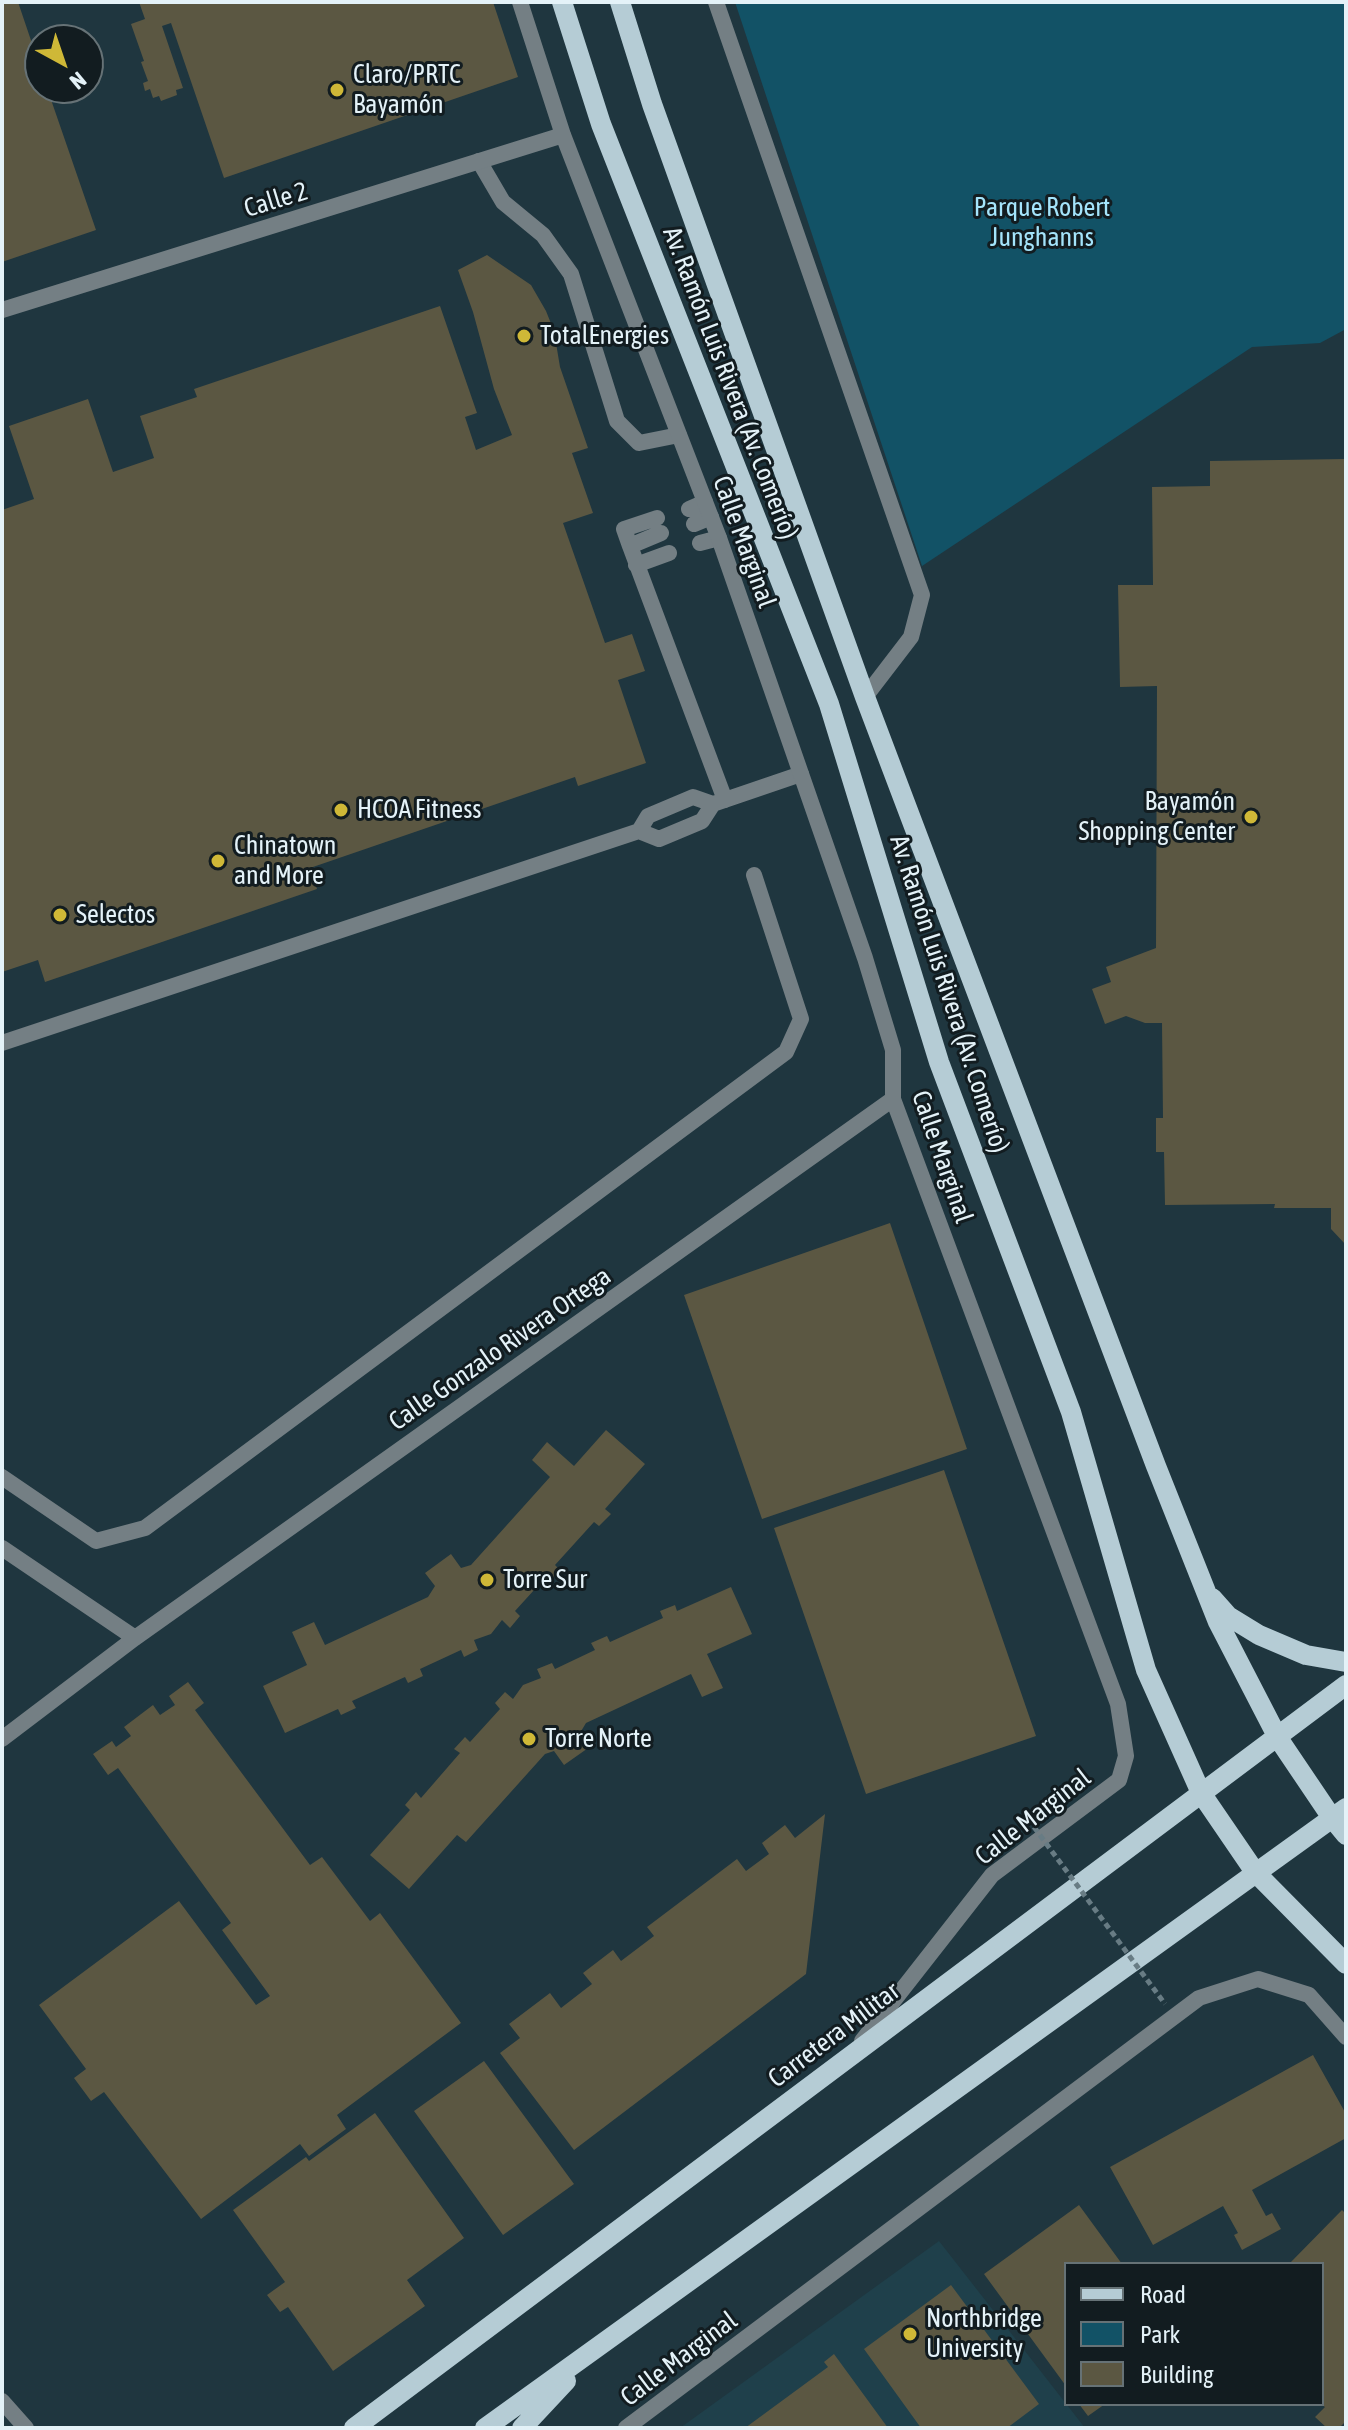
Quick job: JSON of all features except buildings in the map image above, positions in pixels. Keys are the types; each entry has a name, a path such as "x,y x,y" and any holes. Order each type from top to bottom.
{"main road":[{"name":"Av. Ramón Luis Rivera (Av. Comerío)","path":"562,2 601,124 829,704 939,1062 1071,1412 1146,1670 1201,1793 1255,1872 1346,1964"},
{"name":"Av. Ramón Luis Rivera (Av. Comerío)","path":"620,2 658,118 865,697 1206,1593 1278,1738 1339,1813 1346,1835"},
{"path":"1206,1593 1228,1616 1259,1635 1306,1655 1346,1662"},
{"name":"Carretera Militar","path":"354,2428 1346,1685"},
{"path":"485,2428 1339,1813"},
{"path":"522,2428 596,2349"}],"street":[{"name":"Calle Marginal","path":"520,2 563,135 719,538 801,774 893,1050 893,1099 1118,1704 1126,1756 1119,1780 992,1875 851,2055"},
{"path":"716,2 922,595 911,637 865,697"},
{"name":"Calle 2","path":"2,310 563,135"},
{"path":"479,161 503,202 543,235 571,274 617,421 639,443 679,435"},
{"path":"691,516 708,510"},
{"path":"659,526 630,546 719,802"},
{"path":"700,543 719,538"},
{"path":"636,565 669,553"},
{"path":"2,1043 639,831 659,839 702,821 719,802 801,774"},
{"path":"639,831 648,816 693,797 719,802"},
{"path":"2,1477 96,1541 145,1528 786,1052 801,1019 754,875"},
{"name":"Calle Gonzalo Rivera Ortega","path":"2,1739 135,1638 893,1099"},
{"path":"2,1548 135,1638"},
{"name":"Calle Marginal","path":"626,2428 1199,1998 1258,1979 1309,1995 1346,2037"},
{"path":"2,2401 26,2428"}],"path":[{"path":"1028,1819 1165,2004"}],"shaded area":[{"name":"Northbridge University","path":"939,2241 1064,2401 1064,2406 1068,2406 1085,2428 680,2428"}],"green space":[{"name":"Parque Robert Junghanns","path":"735,2 1346,2 1346,329 1320,343 1252,347 922,566"}],"place":[{"name":"Claro/PRTC Bayamón","path":"337,90"},
{"name":"TotalEnergies","path":"524,336"},
{"name":"HCOA Fitness","path":"341,810"},
{"name":"Bayamón Shopping Center","path":"1251,817"},
{"name":"Chinatown and More","path":"218,861"},
{"name":"Selectos","path":"60,915"},
{"name":"Torre Sur","path":"487,1580"},
{"name":"Torre Norte","path":"529,1739"},
{"name":"Northbridge University","path":"910,2334"}]}
